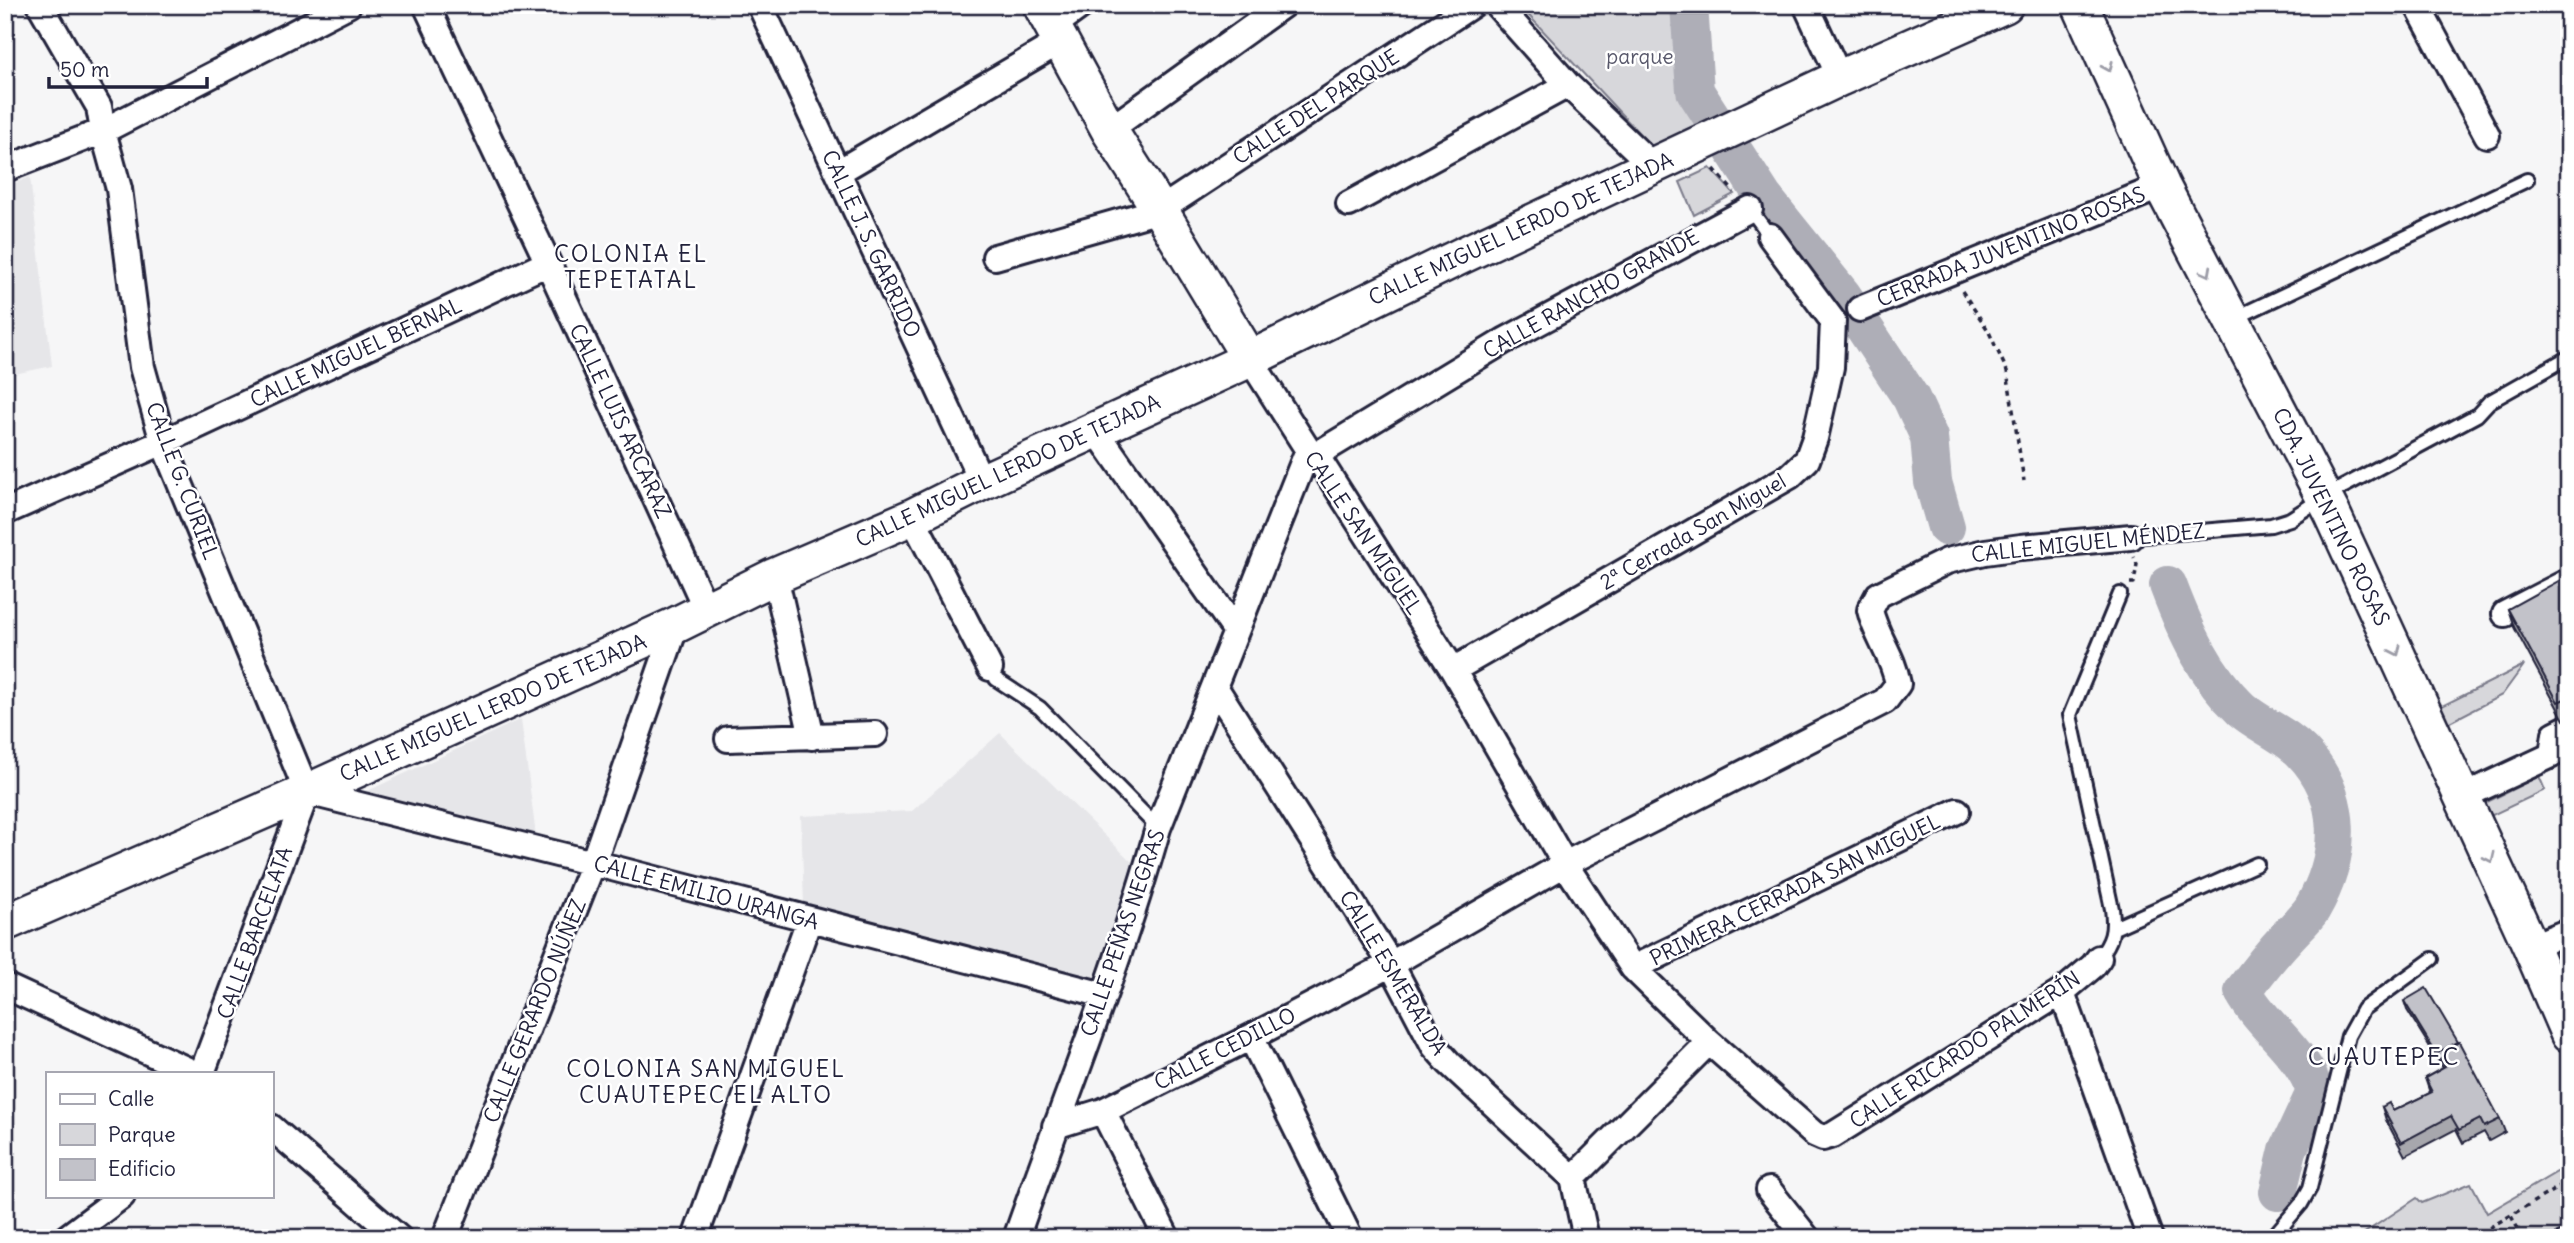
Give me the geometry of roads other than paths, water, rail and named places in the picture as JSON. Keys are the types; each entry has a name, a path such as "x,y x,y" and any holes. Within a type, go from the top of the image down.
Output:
{"street":[{"name":"CALLE G. CURIEL","path":"40,5 99,107 120,189 142,367 163,442 307,792"},
{"path":"5,169 103,131 348,5"},
{"name":"CALLE LUIS ARCARAZ","path":"426,5 548,263 706,609"},
{"name":"CALLE J. S. GARRIDO","path":"760,5 982,482"},
{"path":"838,172 1082,5"},
{"path":"1109,131 1283,5"},
{"name":"CALLE DEL PARQUE","path":"995,257 1160,209 1472,5"},
{"path":"1497,5 1567,85 1662,163"},
{"path":"1806,5 1840,78"},
{"name":"CALLE MIGUEL LERDO DE TEJADA","path":"5,923 307,792 676,625 775,576 912,517 1840,78 2005,5"},
{"name":"CDA. JUVENTINO ROSAS","path":"2080,5 2162,186 2324,497 2569,1035"},
{"path":"2417,5 2487,135"},
{"name":"CALLE SAN MIGUEL","path":"1052,24 1109,131 1160,209 1250,359 1453,670 1566,863 1633,968 1709,1042 1814,1134 1823,1138"},
{"path":"1349,204 1567,85"},
{"name":"CERRADA JUVENTINO ROSAS","path":"1860,309 2162,186"},
{"name":"CALLE RANCHO GRANDE","path":"1312,452 1504,341 1750,209"},
{"name":"2ª Cerrada San Miguel","path":"1453,670 1790,476 1807,460 1815,438 1831,367 1833,321 1770,236"},
{"name":"CALLE MIGUEL BERNAL","path":"5,512 163,442 548,263"},
{"path":"1095,429 1235,630"},
{"name":"CALLE PEÑAS NEGRAS","path":"1016,1238 1104,995 1158,828 1235,630 1312,452"},
{"path":"912,517 993,673"},
{"name":"CALLE MIGUEL MÉNDEZ","path":"1566,863 1885,701 1898,684 1894,663 1873,624 1870,610 1878,595 1947,561 1984,552 2131,537"},
{"path":"775,576 812,737"},
{"path":"2505,614 2569,581"},
{"name":"CALLE GERARDO NÚÑEZ","path":"445,1238 593,863 676,625"},
{"name":"CALLE ESMERALDA","path":"1215,687 1391,964 1434,1046 1573,1178"},
{"path":"2462,797 2552,755 2555,734 2569,727"},
{"path":"728,739 875,734"},
{"name":"CALLE EMILIO URANGA","path":"307,792 1104,995"},
{"name":"CALLE BARCELATA","path":"202,1072 307,792"},
{"name":"PRIMERA CERRADA SAN MIGUEL","path":"1633,968 1957,811"},
{"name":"CALLE CEDILLO","path":"1055,1126 1102,1111 1251,1037 1391,964 1566,863"},
{"path":"695,1238 808,920"},
{"path":"2531,947 2569,931"},
{"name":"CALLE RICARDO PALMERÍN","path":"1823,1138 1833,1135 2062,992 2099,958"},
{"path":"5,986 192,1072"},
{"path":"2062,992 2150,1238"},
{"path":"1251,1037 1350,1238"},
{"path":"1586,1238 1573,1178 1709,1042"},
{"path":"1102,1111 1167,1238"},
{"path":"273,1129 388,1235"},
{"path":"1769,1190 1807,1238"},
{"path":"66,1238 119,1198"}],"lane":[{"path":"2232,319 2527,180"},
{"path":"1750,209 1770,236"},
{"name":"CALLE MIGUEL MÉNDEZ","path":"2131,537 2271,524 2290,519 2324,497 2476,415 2489,402 2569,357"},
{"path":"2120,594 2070,715 2114,929 2257,864"},
{"path":"993,673 1040,708 1158,828"},
{"name":"CALLE RICARDO PALMERÍN","path":"2099,958 2112,942 2114,929"},
{"path":"2273,1237 2310,1188 2348,1036 2363,1009 2432,959"}],"waterway":[{"path":"1689,5 1695,91 1764,198 1843,296 1911,398 1929,437 1933,482 1946,527"},
{"path":"2168,585 2189,635 2217,682 2241,709 2302,752 2316,770 2332,808 2334,849 2322,889 2309,913 2243,991 2261,1017 2302,1064 2315,1092 2288,1150 2278,1192"}],"district":[{"name":"COLONIA EL TEPETATAL","path":"631,267"},
{"name":"CUAUTEPEC","path":"2384,1057"},
{"name":"COLONIA SAN MIGUEL CUAUTEPEC EL ALTO","path":"706,1082"}],"park label":[{"name":"parque","path":"1640,57"}]}
